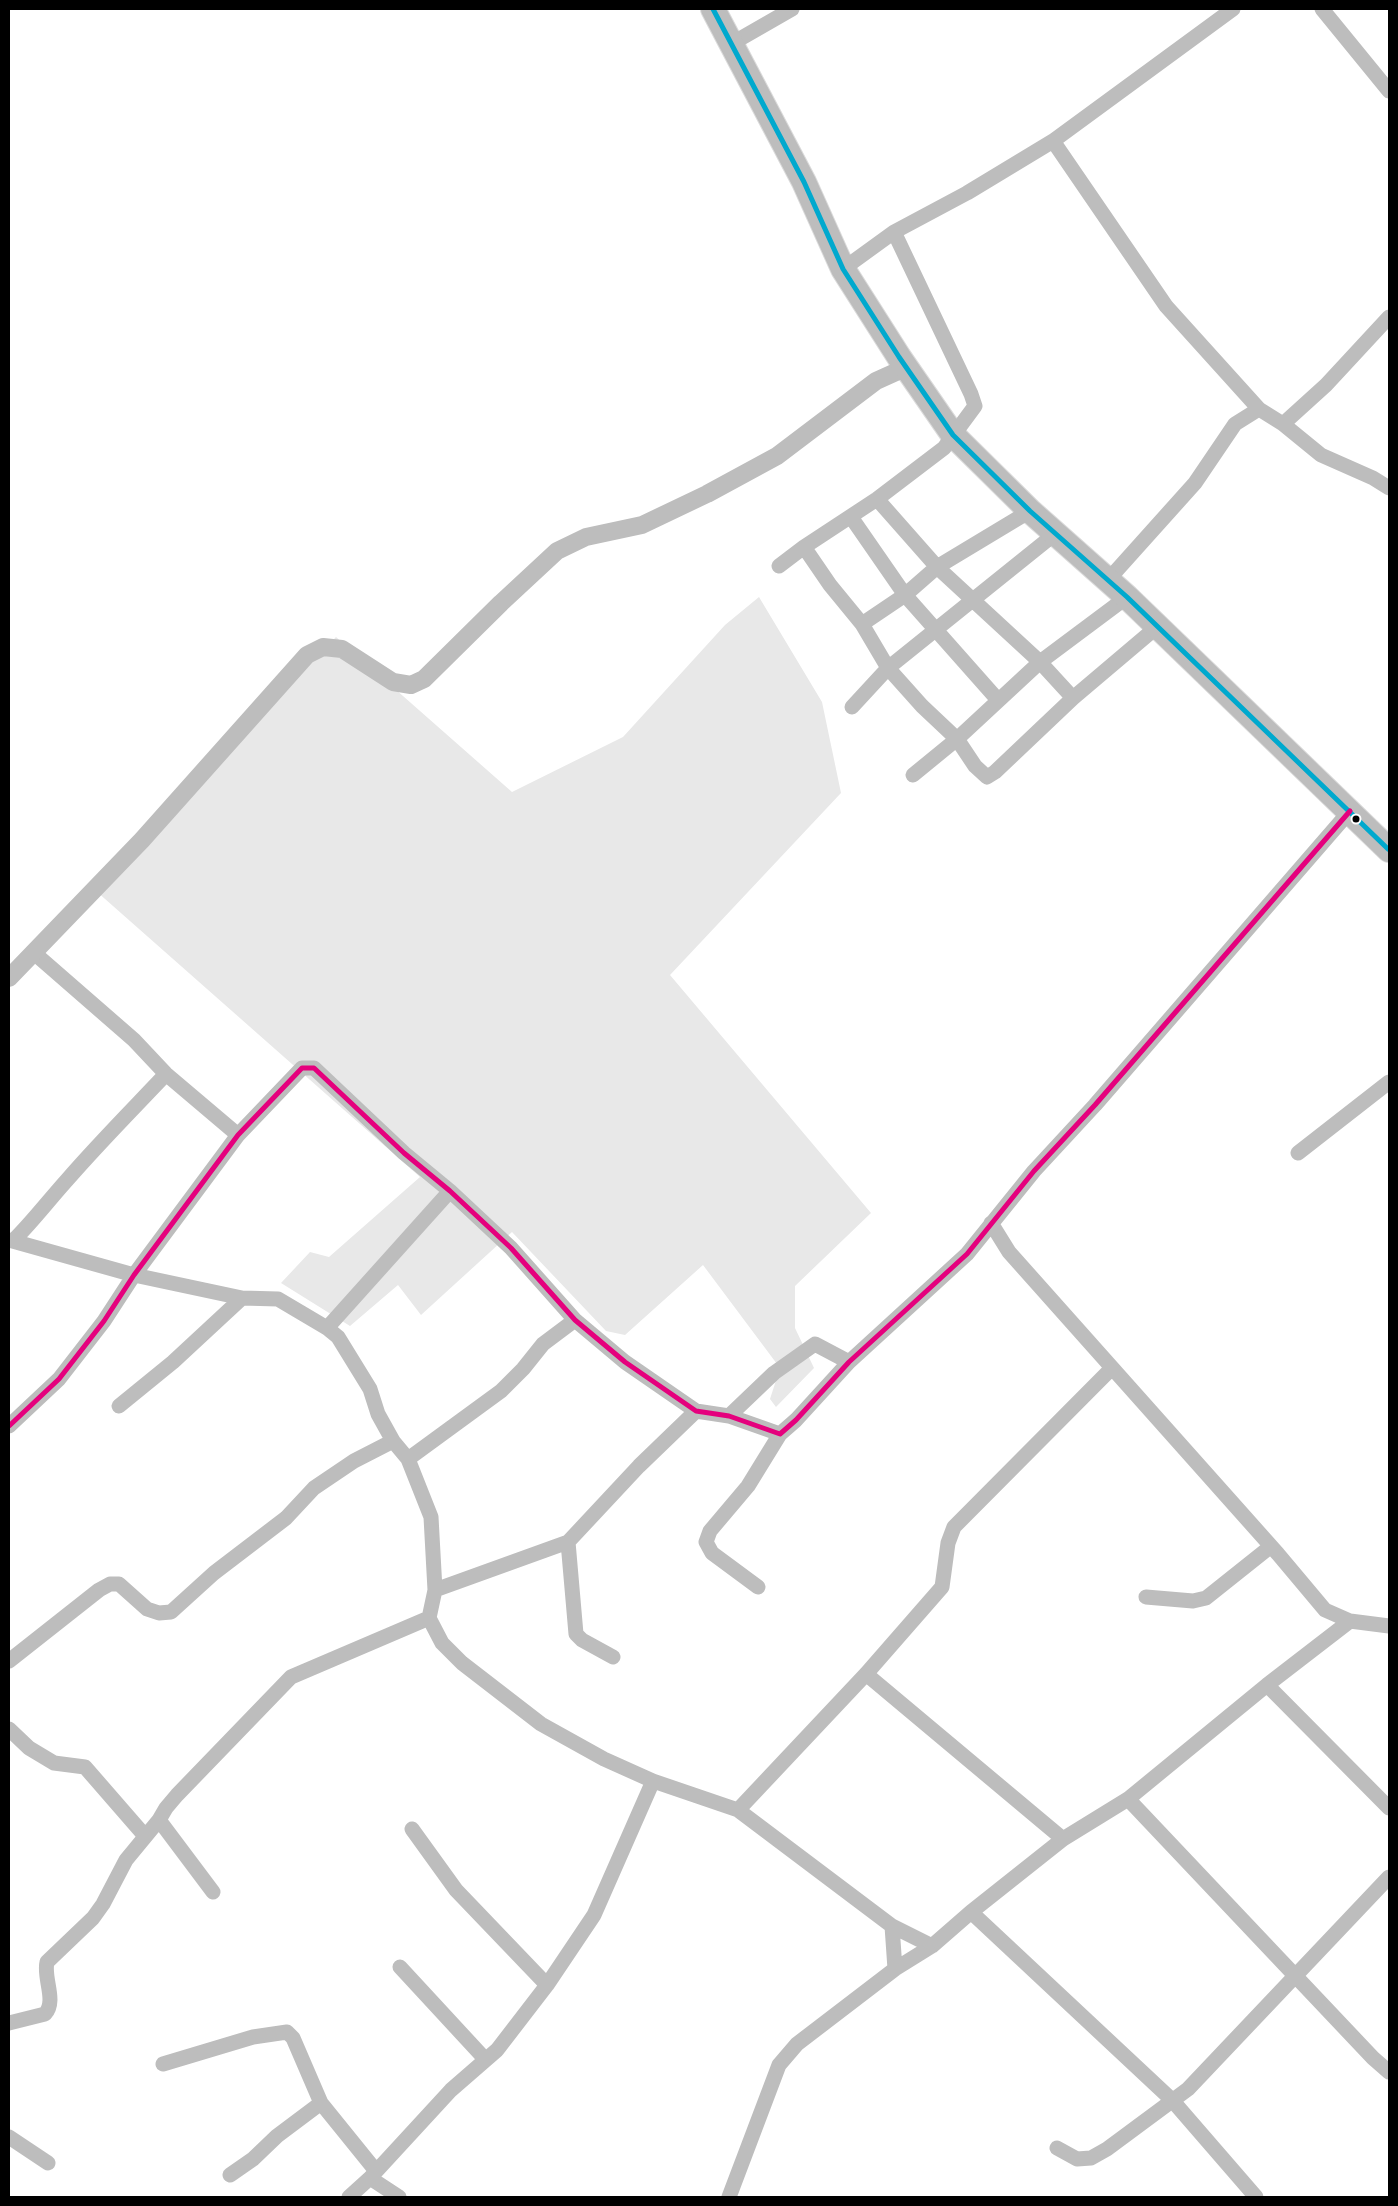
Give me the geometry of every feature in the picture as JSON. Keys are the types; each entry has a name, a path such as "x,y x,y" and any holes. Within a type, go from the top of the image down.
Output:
{"highway":[{"path":"713,9 804,182 843,269 953,434 1030,511 1056,532 1158,626 1389,850"}],"street":[{"path":"731,44 792,9"},
{"path":"843,269 894,232 1054,141 1233,9"},
{"path":"1322,9 1389,91"},
{"path":"1054,141 1166,306 1259,409 1283,424 1321,454 1373,478 1389,488"},
{"path":"779,566 804,547 877,499 944,448 972,410 974,400 894,232"},
{"path":"1283,424 1326,385 1389,317"},
{"path":"9,978 142,840 307,655 323,647 342,649 393,682 411,685 424,679 501,602 557,551 586,536 642,525 707,494 777,456 876,381 907,367"},
{"path":"1108,580 1195,483 1235,424 1259,409"},
{"path":"877,499 937,567 1040,662 1073,698"},
{"path":"862,624 905,595 937,567 1030,511"},
{"path":"851,517 905,595 998,700"},
{"path":"852,706 888,668 1056,532"},
{"path":"804,547 862,624 888,668 922,706 957,740 975,766 987,777 995,772 1073,698 1158,626"},
{"path":"913,775 957,740 1040,662 1127,597"},
{"path":"758,1586 712,1553 706,1542 710,1531 748,1486 780,1434 796,1420 850,1362 967,1254 1034,1171 1096,1105 1350,811"},
{"path":"33,952 134,1040 166,1074 238,1135"},
{"path":"9,1426 59,1378 104,1321 134,1276 238,1135 302,1068 314,1068 404,1153 450,1191 511,1248 575,1320 625,1362 696,1411 730,1416 780,1434"},
{"path":"11,1240 41,1213 66,1181 166,1074"},
{"path":"1298,1153 1389,1082"},
{"path":"327,1328 450,1191"},
{"path":"991,1223 1008,1252 1325,1610 1350,1621 1389,1626"},
{"path":"11,1240 134,1276 242,1298 278,1299 327,1328 338,1337 370,1390 378,1414 393,1440 408,1459 432,1517 435,1590 429,1618 442,1643 462,1663 541,1724 604,1759 653,1781 738,1810 892,1926 932,1946"},
{"path":"118,1406 173,1362 242,1298"},
{"path":"408,1459 501,1392 524,1369 543,1344 575,1320"},
{"path":"730,1416 774,1373 816,1344 850,1362"},
{"path":"738,1810 866,1674 942,1587 948,1543 954,1528 1112,1368"},
{"path":"435,1590 568,1542 639,1466 696,1411"},
{"path":"9,1659 99,1590 110,1584 119,1584 147,1609 159,1613 171,1612 214,1573 286,1518 314,1488 354,1461 393,1440"},
{"path":"568,1542 576,1634 582,1640 613,1657"},
{"path":"1146,1597 1193,1601 1206,1598 1270,1547"},
{"path":"9,2023 45,2014 49,2009 50,2003 45,1968 47,1962 93,1918 103,1904 126,1860 177,1795 291,1677 429,1618"},
{"path":"728,2197 779,2065 797,2044 895,1969 932,1946 971,1912 1063,1840 1128,1799 1267,1685 1350,1621"},
{"path":"866,1674 1063,1840"},
{"path":"1267,1685 1389,1808"},
{"path":"9,1729 29,1748 54,1764 85,1767 145,1836"},
{"path":"350,2197 452,2090 497,2050 547,1986 594,1915 653,1781"},
{"path":"1128,1799 1296,1974 1373,2058 1389,2072"},
{"path":"159,1820 213,1892"},
{"path":"412,1829 456,1890 547,1986"},
{"path":"1057,2148 1077,2159 1091,2158 1107,2149 1172,2100 1202,2075 1389,1877"},
{"path":"971,1912 1172,2100 1256,2197"},
{"path":"892,1926 895,1969"},
{"path":"400,1967 485,2059"},
{"path":"163,2064 253,2037 287,2032 293,2038 321,2103 373,2175 399,2197"},
{"path":"230,2174 253,2159 277,2136 321,2103"},
{"path":"9,2137 48,2163"}],"shaded area":[{"path":"759,597 822,702 841,793 670,975 871,1213 795,1286 795,1328 814,1368 776,1407 770,1399 780,1368 703,1265 625,1335 606,1331 512,1232 421,1315 398,1285 350,1326 281,1283 310,1252 329,1257 420,1177 96,891 336,637 512,792 623,737 725,625"}],"transit line":[{"path":"713,9 804,182 843,269 899,357 953,435 1030,511 1127,597 1388,849"},
{"path":"9,1426 59,1379 104,1321 134,1275 238,1135 302,1068 314,1068 404,1153 450,1191 511,1248 575,1320 625,1362 696,1411 729,1416 780,1434 796,1420 849,1362 967,1254 1034,1171 1095,1105 1350,811"}]}
